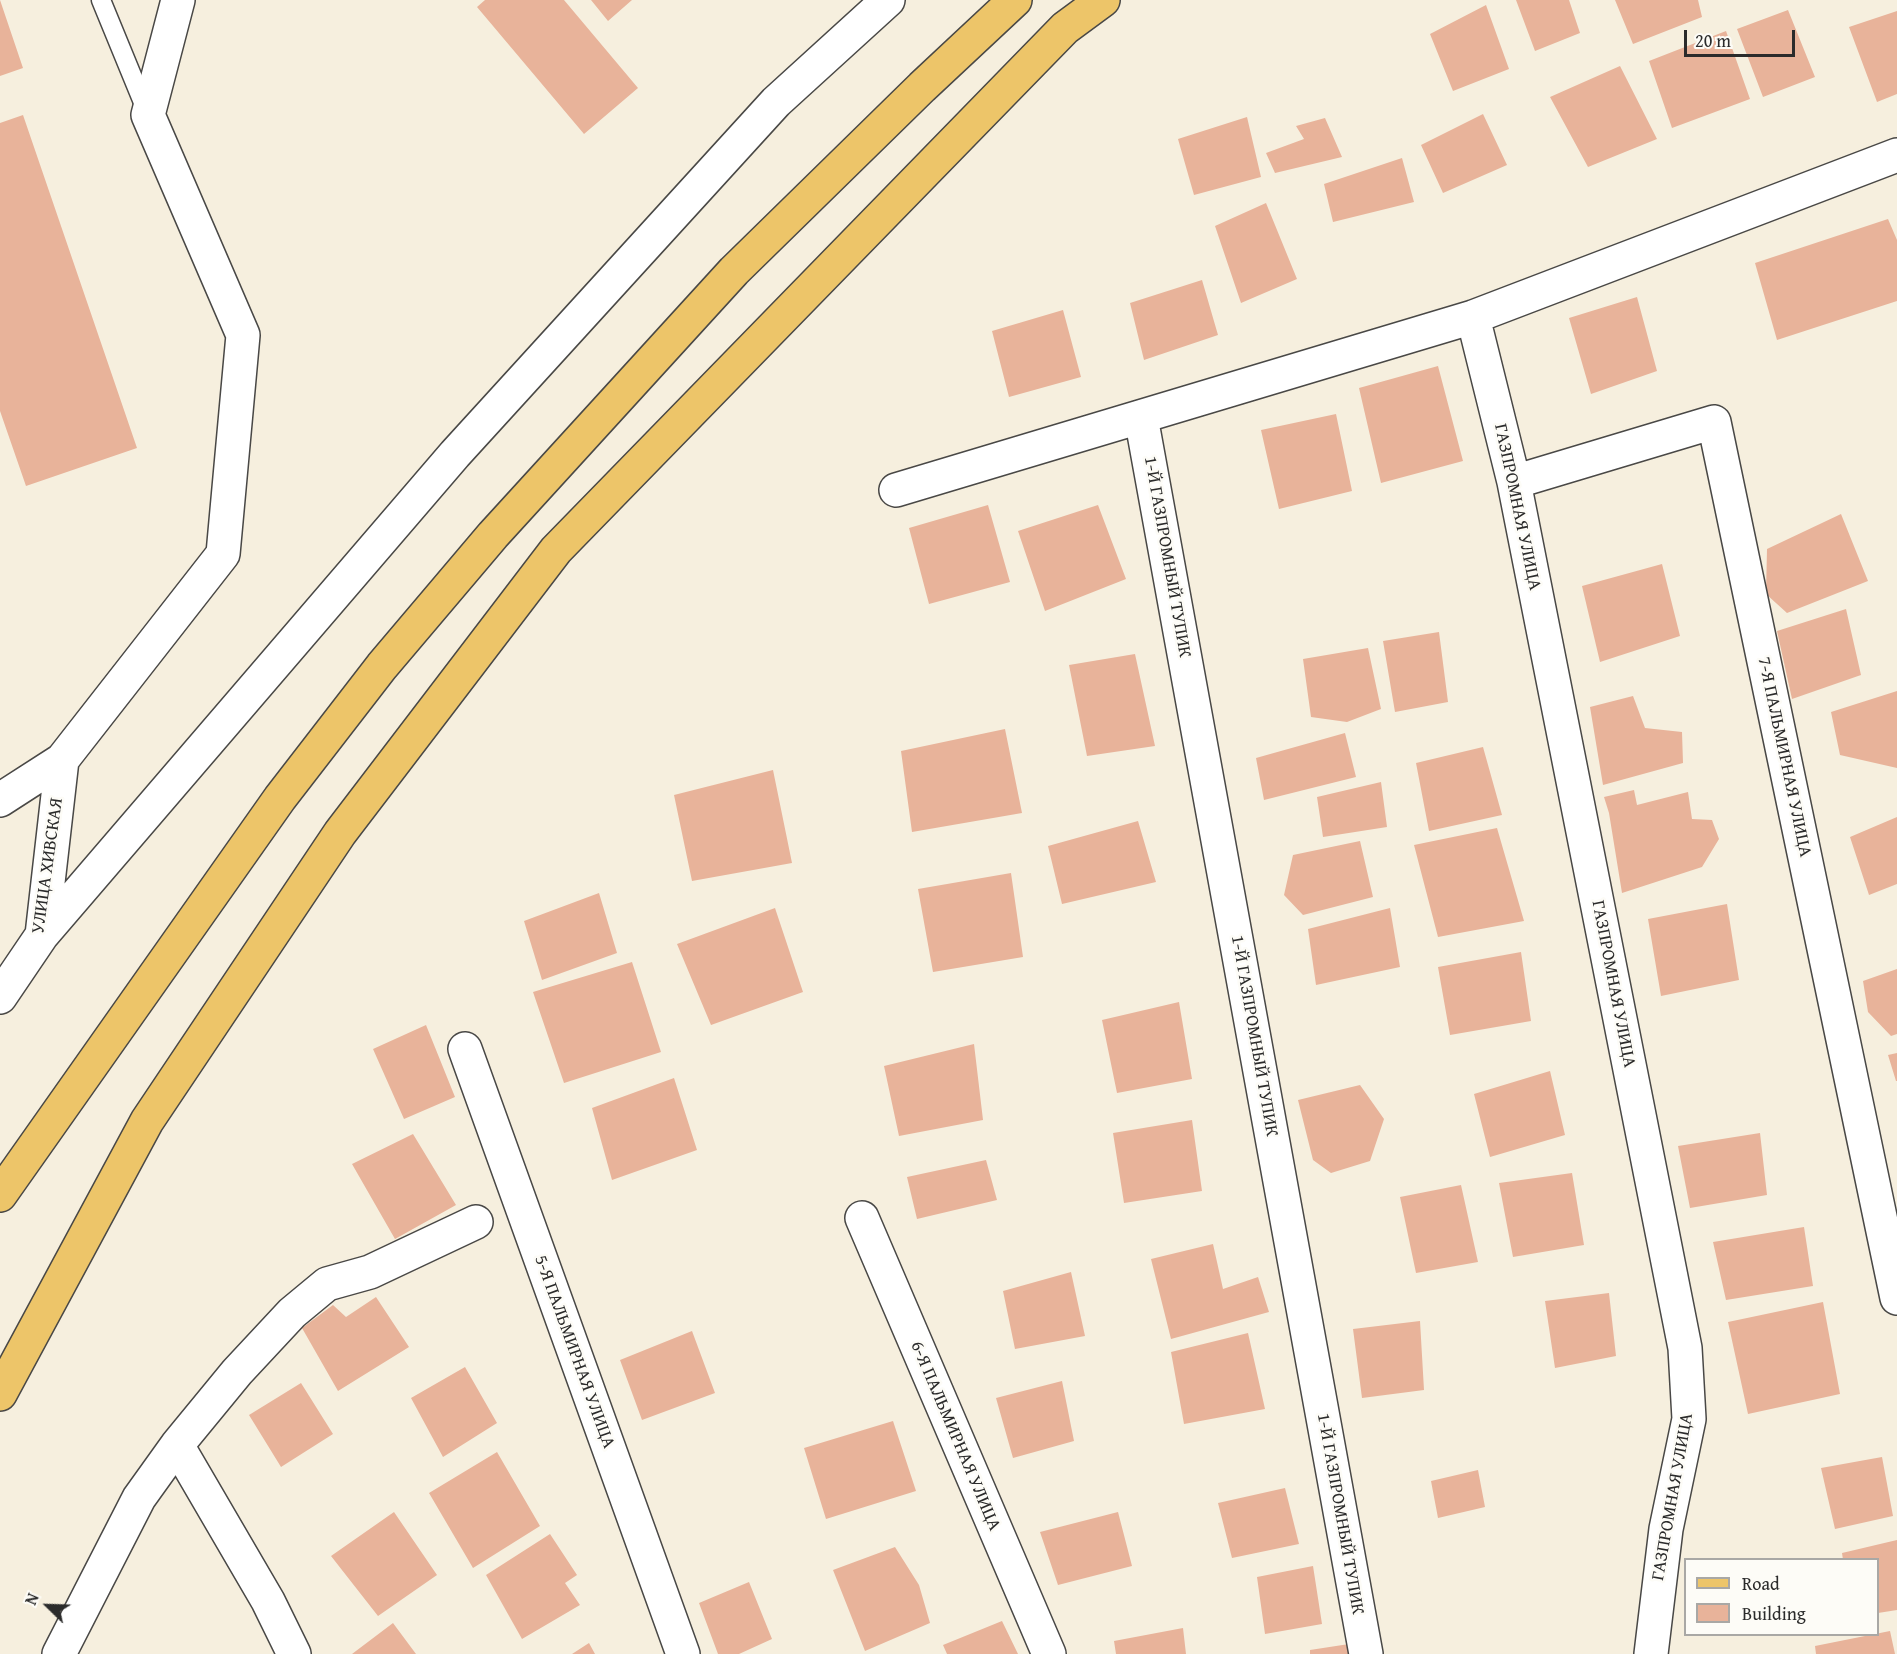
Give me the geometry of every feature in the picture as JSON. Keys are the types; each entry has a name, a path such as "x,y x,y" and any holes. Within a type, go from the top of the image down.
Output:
{"main road":[{"path":"0,1195 280,798 419,622 493,535 734,271 922,87 1015,0"},
{"path":"0,1394 147,1121 340,833 556,550 1065,28 1103,0"}],"street":[{"path":"0,800 62,760 223,554 243,335 148,115 178,0"},
{"path":"42,935 455,454 776,102 888,0"},
{"path":"896,490 1473,317 1897,155"},
{"name":"ГАЗПРОМНАЯ УЛИЦА","path":"1473,317 1514,482 1685,1348 1689,1419 1666,1528 1651,1654"},
{"name":"1-Й ГАЗПРОМНЫЙ ТУПИК","path":"1141,417 1366,1654"},
{"name":"7-Я ПАЛЬМИРНАЯ УЛИЦА","path":"1514,482 1714,422 1897,1298"},
{"name":"УЛИЦА ХИВСКАЯ","path":"0,997 42,935 62,760"},
{"name":"5-Я ПАЛЬМИРНАЯ УЛИЦА","path":"465,1049 683,1654"},
{"name":"6-Я ПАЛЬМИРНАЯ УЛИЦА","path":"862,1218 1049,1654"},
{"path":"59,1654 139,1498 177,1445 237,1372 292,1313 327,1284 370,1272 476,1222"},
{"path":"177,1445 268,1601 294,1654"}],"lane":[{"path":"101,0 148,115"}],"building":[{"path":"0,0 23,68 0,76"},
{"path":"485,0 564,0 638,88 584,134 477,7"},
{"path":"591,0 632,0 608,21"},
{"path":"1516,0 1569,0 1580,33 1535,51"},
{"path":"1615,0 1698,0 1702,17 1633,44"},
{"path":"1486,5 1509,69 1453,91 1430,34"},
{"path":"1788,10 1815,77 1763,97 1737,29"},
{"path":"1897,11 1897,94 1877,102 1849,27"},
{"path":"1726,31 1750,99 1672,128 1649,61"},
{"path":"1620,66 1657,139 1588,167 1550,97"},
{"path":"1483,114 1507,165 1443,193 1421,145"},
{"path":"23,115 137,448 26,486 0,411 0,123"},
{"path":"1247,117 1261,177 1194,195 1178,139"},
{"path":"1325,118 1342,157 1275,173 1266,153 1304,139 1296,126"},
{"path":"1402,158 1414,202 1333,222 1324,184"},
{"path":"1266,203 1297,279 1241,303 1215,226"},
{"path":"1888,219 1897,240 1897,301 1777,340 1755,263"},
{"path":"1202,280 1218,335 1144,360 1130,303"},
{"path":"1637,297 1657,371 1591,394 1569,318"},
{"path":"1063,310 1081,377 1009,397 992,331"},
{"path":"1438,366 1463,461 1381,483 1359,388"},
{"path":"1336,414 1352,491 1279,509 1261,430"},
{"path":"988,505 1010,582 929,604 909,528"},
{"path":"1098,505 1126,579 1045,611 1018,531"},
{"path":"1841,514 1868,581 1787,613 1766,594 1767,549"},
{"path":"1662,564 1680,636 1600,662 1582,586"},
{"path":"1846,609 1861,675 1792,699 1777,631"},
{"path":"1439,632 1448,702 1395,712 1383,641"},
{"path":"1368,648 1381,709 1347,722 1311,717 1303,659"},
{"path":"1135,654 1155,746 1087,756 1069,665"},
{"path":"1897,691 1897,768 1840,755 1831,712"},
{"path":"1633,696 1645,728 1682,732 1683,763 1603,785 1590,707"},
{"path":"1005,729 1022,813 912,832 901,751"},
{"path":"1345,733 1356,777 1264,800 1256,758"},
{"path":"1483,747 1502,815 1429,831 1416,763"},
{"path":"773,770 792,863 692,881 674,795"},
{"path":"1381,782 1387,827 1323,837 1317,797"},
{"path":"1634,790 1637,805 1688,792 1692,819 1712,820 1719,839 1702,867 1622,893 1609,813 1604,797"},
{"path":"1897,817 1897,884 1869,895 1850,837"},
{"path":"1138,821 1156,882 1062,904 1048,846"},
{"path":"1497,828 1524,921 1438,937 1414,845"},
{"path":"1360,841 1373,897 1303,915 1284,895 1293,855"},
{"path":"1011,873 1023,957 933,972 918,889"},
{"path":"599,893 617,953 542,980 524,921"},
{"path":"1727,904 1739,980 1661,996 1648,919"},
{"path":"775,908 803,992 711,1025 677,944"},
{"path":"1390,908 1400,967 1316,985 1308,929"},
{"path":"1521,952 1531,1021 1450,1035 1438,967"},
{"path":"632,962 661,1052 564,1083 533,992"},
{"path":"1897,969 1897,1034 1891,1036 1868,1012 1863,981"},
{"path":"1179,1002 1192,1079 1117,1093 1102,1020"},
{"path":"426,1025 455,1097 404,1119 373,1049"},
{"path":"974,1044 983,1120 899,1136 884,1066"},
{"path":"1897,1053 1897,1081 1896,1081 1888,1055"},
{"path":"1550,1071 1565,1135 1490,1157 1474,1094"},
{"path":"674,1078 697,1150 612,1180 592,1108"},
{"path":"1360,1085 1384,1119 1370,1161 1331,1173 1313,1160 1298,1100"},
{"path":"1192,1120 1202,1191 1124,1203 1113,1133"},
{"path":"1760,1133 1767,1195 1690,1208 1678,1146"},
{"path":"413,1134 456,1205 395,1239 352,1164"},
{"path":"986,1160 997,1200 917,1219 907,1177"},
{"path":"1572,1173 1584,1245 1513,1257 1499,1183"},
{"path":"1461,1185 1478,1262 1416,1273 1400,1197"},
{"path":"1804,1227 1813,1286 1726,1300 1713,1242"},
{"path":"1213,1244 1223,1289 1258,1277 1269,1312 1171,1339 1151,1259"},
{"path":"1071,1272 1085,1336 1015,1349 1003,1291"},
{"path":"1609,1293 1616,1356 1555,1368 1545,1301"},
{"path":"376,1297 409,1347 338,1391 302,1328 333,1305 346,1317"},
{"path":"1823,1302 1840,1394 1748,1414 1728,1322"},
{"path":"1420,1321 1424,1390 1362,1398 1353,1329"},
{"path":"692,1331 715,1393 642,1420 620,1360"},
{"path":"1248,1333 1265,1409 1184,1424 1171,1352"},
{"path":"465,1367 497,1423 443,1457 411,1398"},
{"path":"1062,1381 1074,1441 1013,1458 996,1398"},
{"path":"301,1383 333,1434 281,1467 249,1415"},
{"path":"893,1421 916,1491 826,1519 804,1448"},
{"path":"497,1452 540,1526 473,1568 429,1493"},
{"path":"1882,1457 1893,1516 1835,1529 1821,1468"},
{"path":"1478,1470 1485,1507 1438,1518 1431,1481"},
{"path":"1285,1488 1299,1544 1232,1558 1218,1503"},
{"path":"394,1512 437,1575 378,1616 331,1556"},
{"path":"1118,1512 1132,1566 1058,1585 1040,1532"},
{"path":"550,1534 577,1575 565,1583 580,1605 522,1639 486,1575"},
{"path":"1897,1540 1897,1610 1879,1613 1879,1558 1843,1558 1842,1553"},
{"path":"895,1547 919,1585 930,1623 865,1651 833,1570"},
{"path":"1313,1566 1322,1624 1265,1634 1257,1577"},
{"path":"749,1582 772,1639 739,1654 718,1654 699,1603"},
{"path":"1002,1621 1018,1654 947,1654 943,1645"},
{"path":"393,1623 416,1654 352,1654"},
{"path":"1183,1628 1186,1654 1116,1654 1114,1641"},
{"path":"1890,1631 1895,1654 1816,1654 1815,1646 1865,1636 1879,1636 1879,1633"},
{"path":"589,1643 595,1654 572,1654"},
{"path":"1349,1644 1350,1654 1310,1654 1310,1650"}]}
